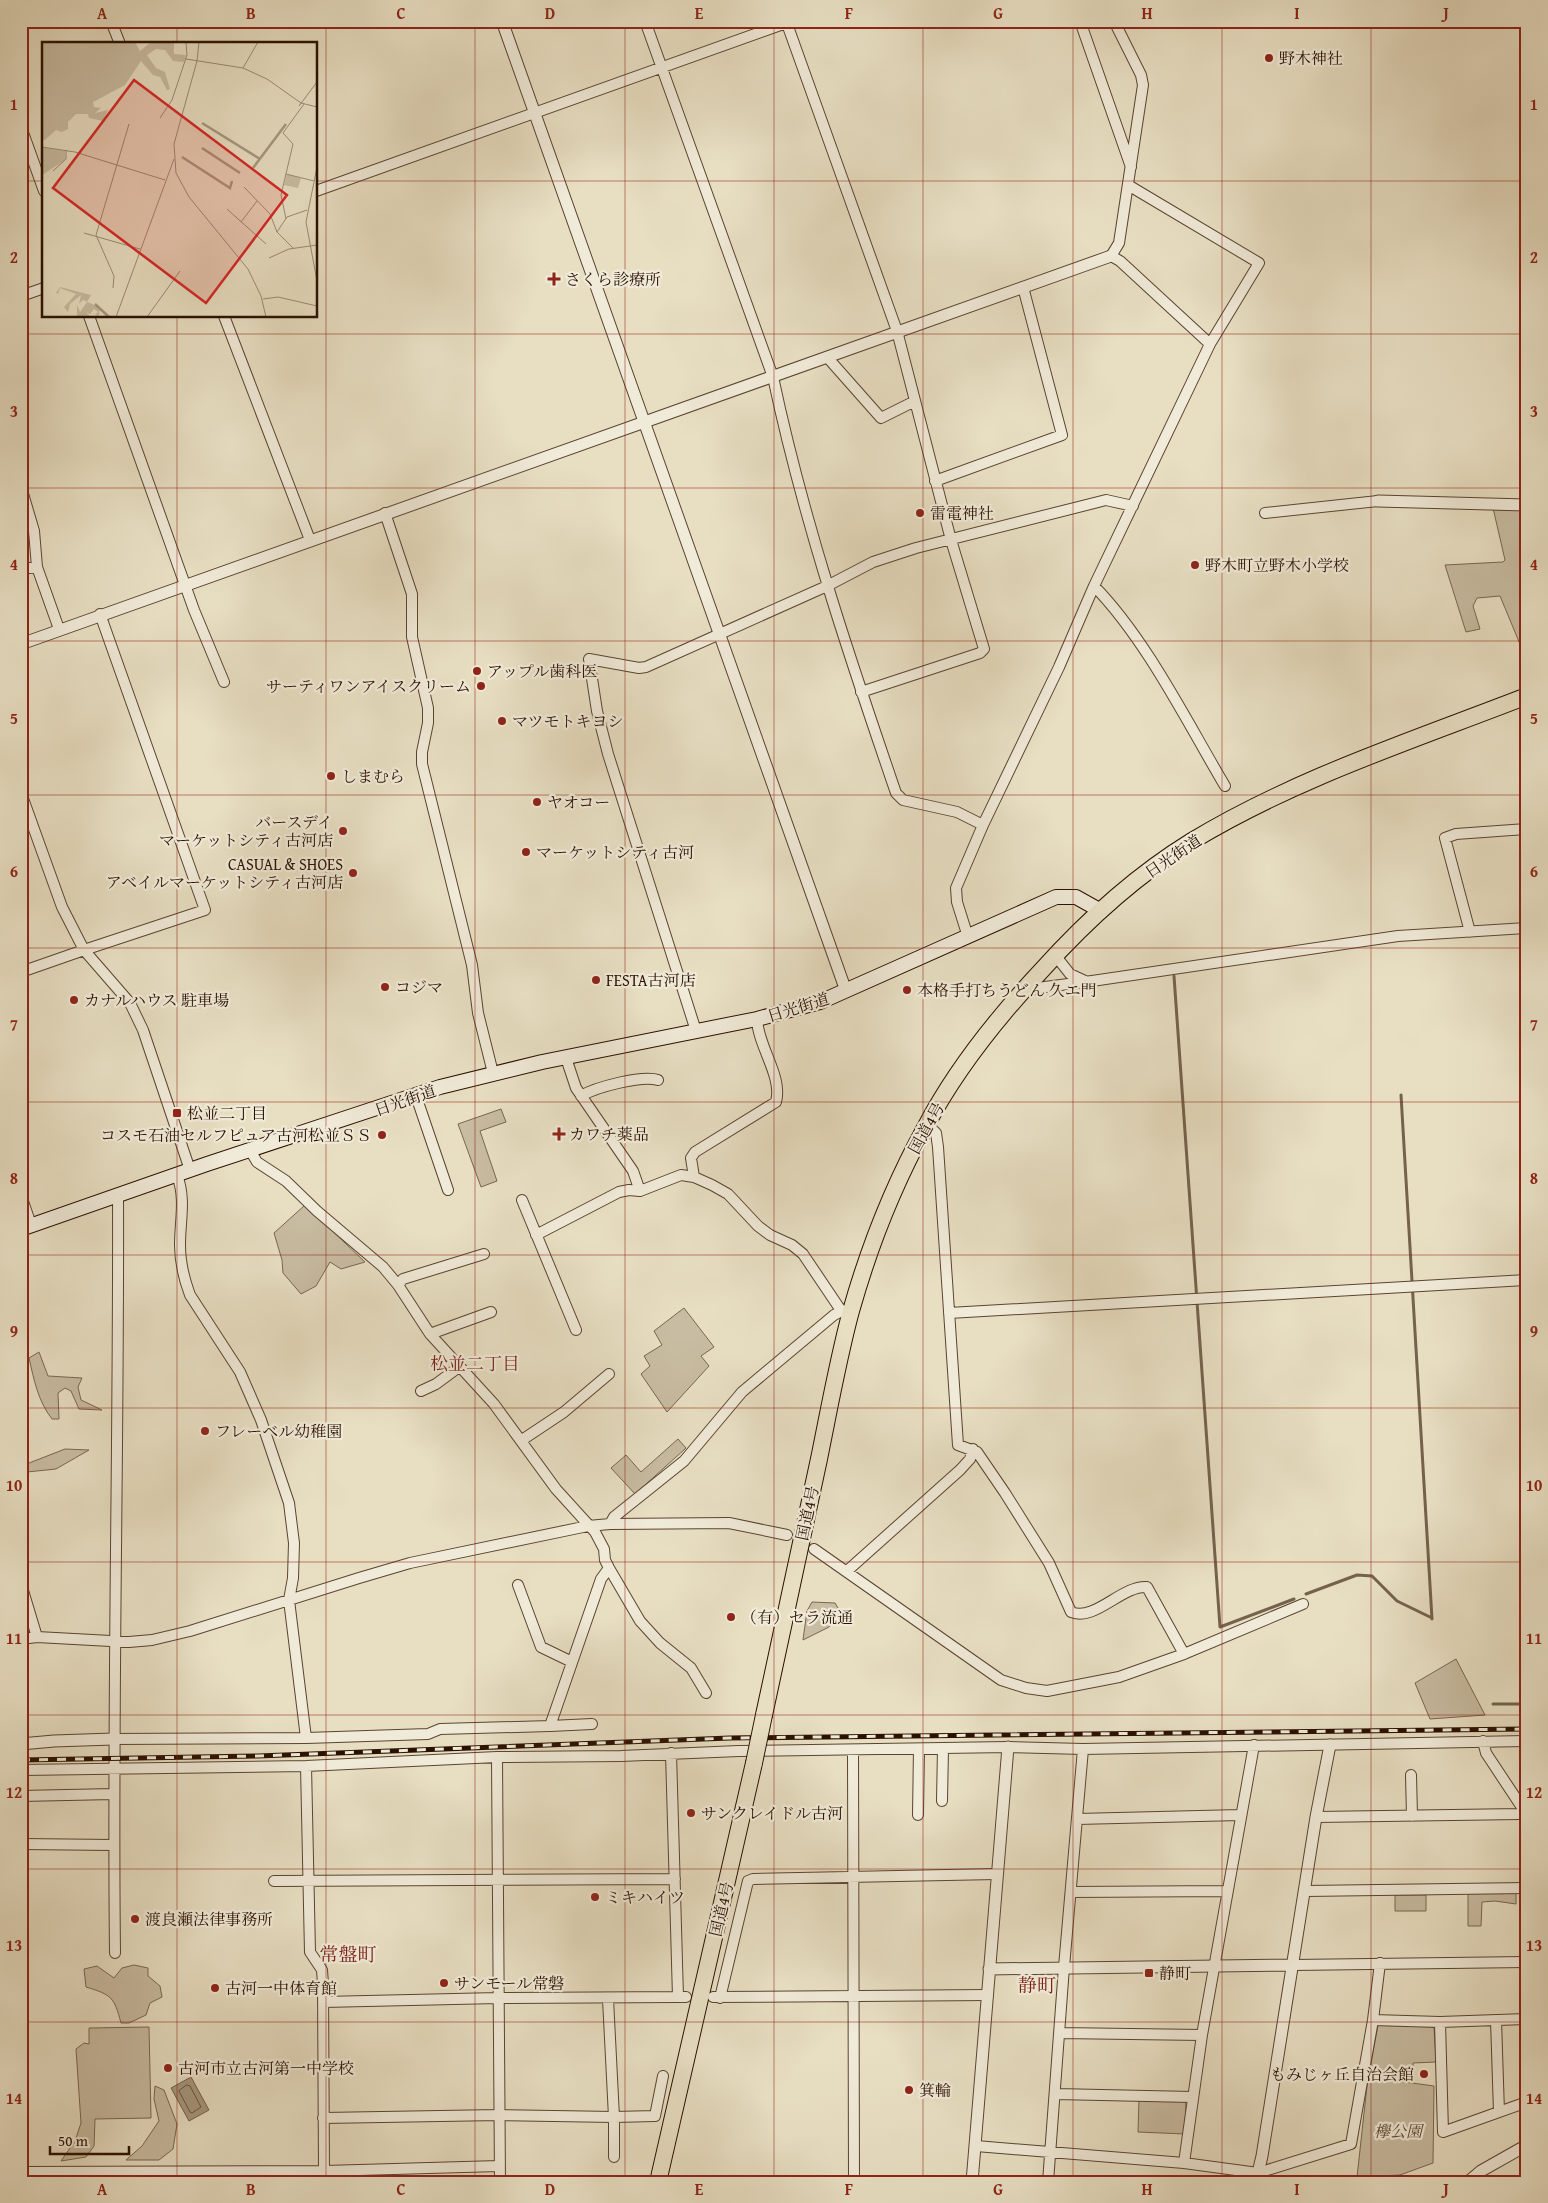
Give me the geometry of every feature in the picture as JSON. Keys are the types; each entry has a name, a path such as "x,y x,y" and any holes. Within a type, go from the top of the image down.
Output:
{"highway":[{"name":"日光街道","path":"1100,911 1175,852 1244,812 1314,779 1527,696"},
{"name":"国道4号","path":"658,2182 754,1762 846,1313 877,1232 908,1160 927,1124 958,1074 988,1032 1020,993 1100,911"}],"main road":[{"name":"日光街道","path":"26,1227 250,1150 493,1073 757,1019 806,1006 846,991 1056,897 1076,897 1100,911"}],"street":[{"path":"111,21 119,42"},
{"path":"502,21 846,991"},
{"path":"645,21 773,377 783,426 827,586 896,793 903,800 957,812 983,825"},
{"path":"1080,21 1131,168"},
{"path":"21,644 100,614 1111,256 1119,243 1143,85 1141,75 1114,21"},
{"path":"318,190 786,22 897,331 951,540 984,649 980,653 861,692"},
{"path":"21,127 42,185"},
{"path":"968,937 957,902 956,888 983,825 1059,667 1094,586 1210,344 1259,263 1128,185"},
{"path":"1111,256 1120,261 1210,344"},
{"path":"935,481 1062,435 1023,287"},
{"path":"21,296 42,289"},
{"path":"90,318 208,648 224,682"},
{"path":"225,318 310,540"},
{"path":"827,357 881,418 915,401"},
{"path":"21,487 34,531 37,567 59,629"},
{"path":"696,1031 608,754 597,711 590,659 639,668 646,667 719,636 827,586 873,562 916,548 1106,500 1133,506"},
{"path":"1265,513 1378,501 1527,504"},
{"path":"385,513 412,594 412,637 428,708 422,764 472,965 478,1013 493,1073"},
{"path":"21,569 37,567"},
{"path":"1094,586 1106,598 1148,655 1225,786"},
{"path":"21,972 205,910 100,614"},
{"path":"21,793 62,907 84,950 130,1003 149,1048 184,1172 180,1244 185,1282 190,1295 240,1372 261,1420 289,1503 294,1543 293,1578 289,1600 306,1738"},
{"path":"1470,932 1445,838 1456,834 1527,829"},
{"path":"1020,993 1037,988 1398,936 1527,928"},
{"path":"1055,955 1070,974 1086,981"},
{"path":"694,1177 691,1158 695,1152 776,1102 778,1086 757,1033 757,1019"},
{"path":"566,1058 576,1088 632,1171 640,1191"},
{"path":"581,1096 594,1090 646,1078 658,1080"},
{"path":"416,1096 448,1190"},
{"path":"927,1124 936,1133 938,1147 958,1445 977,1452 1035,1538 1049,1563 1068,1608 1072,1612 1077,1614 1086,1613 1129,1591 1147,1587 1181,1645 1184,1654"},
{"path":"250,1150 257,1162 286,1181 317,1211 383,1268 398,1285 430,1334 494,1404 556,1489 594,1532 604,1549 605,1560 609,1568 640,1621 660,1642 691,1668 706,1693"},
{"path":"536,1235 619,1192 629,1190 640,1191 681,1175 694,1177 728,1194 758,1226 770,1235 792,1245 803,1254 846,1313 834,1315 742,1392 684,1460 614,1517 610,1524"},
{"path":"115,1953 113,1739 119,1319 118,1195"},
{"path":"21,1197 26,1227"},
{"path":"522,1200 576,1330"},
{"path":"398,1285 403,1279 484,1254"},
{"path":"949,1313 1527,1280"},
{"path":"430,1334 491,1312"},
{"path":"422,1391 436,1384 459,1367"},
{"path":"522,1440 564,1412 609,1374"},
{"path":"847,1571 960,1470 970,1459 973,1450"},
{"path":"21,1639 36,1637 129,1642 152,1640 190,1631 410,1564 588,1526 610,1524 729,1523 787,1535"},
{"path":"814,1549 1001,1680 1026,1688 1047,1691 1119,1677 1184,1654 1303,1604"},
{"path":"550,1726 601,1579 609,1568"},
{"path":"21,1584 36,1637"},
{"path":"518,1585 541,1647 572,1662"},
{"path":"21,1744 113,1739 306,1738 428,1734 440,1728 592,1724"},
{"path":"1316,1817 1526,1813 1486,1754 1483,1741"},
{"path":"21,1770 306,1766 497,1757 919,1748 1008,1747 1083,1749 1527,1741"},
{"path":"1184,2163 1192,2098 1226,1891 1254,1745"},
{"path":"1255,2177 1294,1965 1316,1817 1330,1745"},
{"path":"972,2182 1008,1747"},
{"path":"918,1815 919,1748"},
{"path":"942,1801 943,1748"},
{"path":"1048,2182 1083,1749"},
{"path":"853,1750 854,2182"},
{"path":"323,2002 498,1998 608,1999 682,1997 675,1879 672,1753"},
{"path":"497,1757 500,2182"},
{"path":"306,1766 310,1952 322,1970 324,2171"},
{"path":"1411,1774 1412,1816"},
{"path":"21,1796 113,1794"},
{"path":"1077,1819 1240,1815"},
{"path":"21,1844 113,1845"},
{"path":"988,1995 716,1998 748,1881 753,1879 996,1874"},
{"path":"274,1881 675,1879"},
{"path":"1305,1891 1527,1888"},
{"path":"1071,1892 1226,1891"},
{"path":"989,1969 1527,1962"},
{"path":"976,2146 1184,2163 1255,2177 1351,2144 1373,2020 1380,1963"},
{"path":"608,1999 614,2117 614,2157"},
{"path":"1373,2020 1440,2022 1527,2019"},
{"path":"1496,2020 1499,2112"},
{"path":"1440,2022 1443,2132 1527,2102"},
{"path":"1060,2033 1202,2035"},
{"path":"324,2118 499,2114 614,2117 655,2116 663,2076"},
{"path":"1056,2094 1192,2098"},
{"path":"1468,2182 1482,2171 1527,2145"},
{"path":"21,2172 77,2177 499,2166"}],"green space":[{"path":"1493,508 1527,509 1527,661 1500,596 1477,598 1473,606 1480,629 1466,632 1445,565 1503,562 1505,560"},
{"path":"501,1109 506,1122 480,1131 497,1181 481,1187 458,1124"},
{"path":"305,1205 365,1262 341,1269 330,1262 316,1286 301,1294 283,1273 282,1260 274,1233"},
{"path":"684,1308 714,1347 701,1356 709,1366 667,1412 641,1374 650,1366 644,1356 662,1345 654,1331"},
{"path":"39,1352 48,1376 82,1378 78,1387 81,1400 102,1410 79,1409 71,1391 65,1388 58,1393 59,1419 52,1419 40,1398 29,1358"},
{"path":"678,1439 686,1448 635,1494 611,1468 626,1455 641,1472"},
{"path":"65,1449 89,1450 56,1469 27,1472 24,1465"},
{"path":"812,1602 835,1603 840,1611 829,1627 803,1640 807,1611"},
{"path":"1456,1659 1485,1715 1430,1719 1415,1683"},
{"path":"1468,1892 1516,1893 1516,1904 1495,1901 1482,1902 1481,1926 1468,1926"},
{"path":"1395,1895 1426,1895 1426,1911 1395,1911"},
{"path":"134,1965 148,1968 148,1976 160,1986 162,1997 150,2003 146,2015 129,2023 121,2023 111,1998 86,1987 84,1969 97,1966 114,1978 122,1968"},
{"path":"1378,2025 1434,2027 1436,2062 1413,2063 1413,2081 1369,2074"},
{"path":"149,2027 151,2118 95,2119 94,2146 86,2157 61,2161 75,2141 81,2123 76,2049 84,2043 89,2044 89,2028"},
{"name":"欅公園","path":"1368,2077 1434,2086 1433,2163 1400,2175 1357,2177"},
{"path":"155,2086 164,2090 177,2124 173,2149 159,2160 126,2160 142,2146 159,2121 154,2099"},
{"path":"1139,2098 1186,2100 1185,2134 1138,2132"}],"water":[{"path":"191,2077 209,2110 189,2121 171,2088"}],"waterway":[{"path":"1174,976 1220,1627 1294,1599"},
{"path":"1401,1095 1432,1619"},
{"path":"1306,1594 1357,1575 1372,1576 1397,1601 1432,1618"},
{"path":"1493,1704 1527,1704"}],"railway":[{"path":"21,1760 258,1756 730,1738 1527,1729"}],"place":[{"name":"野木神社","path":"1269,58"},
{"name":"さくら診療所","path":"554,279"},
{"name":"雷電神社","path":"920,513"},
{"name":"野木町立野木小学校","path":"1195,565"},
{"name":"アップル歯科医","path":"477,671"},
{"name":"サーティワンアイスクリーム","path":"481,686"},
{"name":"マツモトキヨシ","path":"502,721"},
{"name":"しまむら","path":"331,776"},
{"name":"ヤオコー","path":"537,802"},
{"name":"バースデイ マーケットシティ古河店","path":"343,831"},
{"name":"マーケットシティ古河","path":"526,852"},
{"name":"CASUAL & SHOES アベイルマーケットシティ古河店","path":"353,873"},
{"name":"FESTA古河店","path":"596,980"},
{"name":"コジマ","path":"385,987"},
{"name":"本格手打ちうどん 久エ門","path":"907,990"},
{"name":"カナルハウス 駐車場","path":"74,1000"},
{"name":"松並二丁目","path":"177,1113"},
{"name":"カワチ薬品","path":"559,1134"},
{"name":"コスモ石油セルフピュア古河松並ＳＳ","path":"382,1135"},
{"name":"フレーベル幼稚園","path":"205,1431"},
{"name":"（有）セラ流通","path":"731,1617"},
{"name":"サンクレイドル古河","path":"691,1813"},
{"name":"ミキハイツ","path":"595,1897"},
{"name":"渡良瀬法律事務所","path":"135,1919"},
{"name":"静町","path":"1149,1973"},
{"name":"サンモール常磐","path":"444,1983"},
{"name":"古河一中体育館","path":"215,1988"},
{"name":"古河市立古河第一中学校","path":"168,2068"},
{"name":"もみじヶ丘自治会館","path":"1424,2074"},
{"name":"箕輪","path":"909,2090"}],"district":[{"name":"松並二丁目","path":"475,1364"},
{"name":"常盤町","path":"348,1954"},
{"name":"静町","path":"1037,1985"}]}
